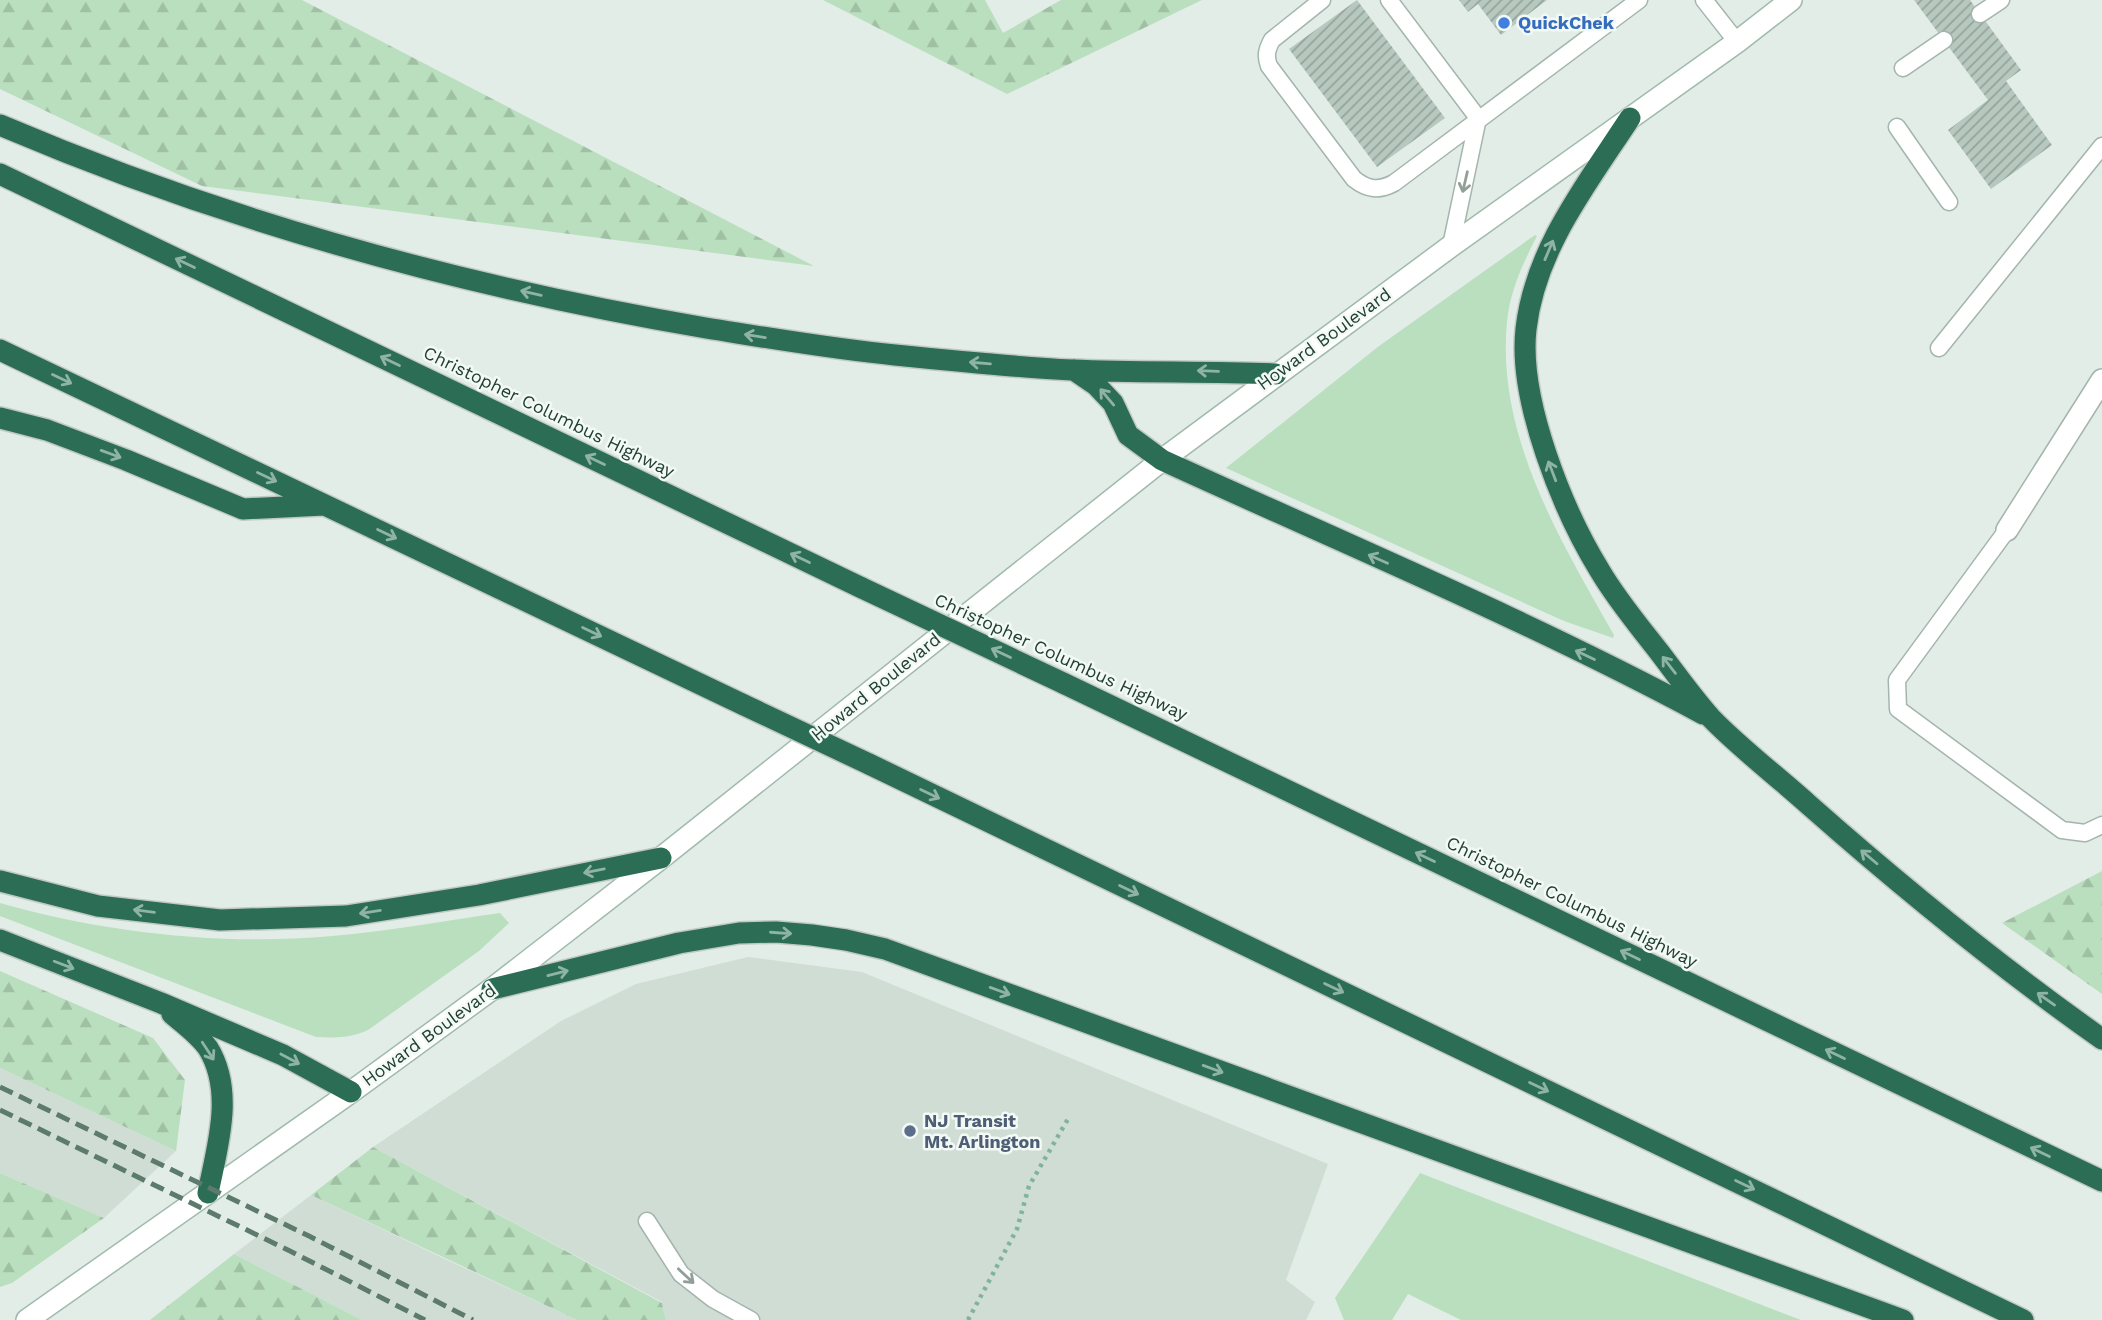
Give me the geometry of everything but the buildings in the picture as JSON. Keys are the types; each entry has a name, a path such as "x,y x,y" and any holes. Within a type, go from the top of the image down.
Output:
{"highway":[{"path":"1630,118 1569,211 1551,244 1535,285 1525,332 1525,354 1539,434 1560,492 1599,570 1712,718 1867,855 2028,986 2102,1039"},
{"path":"0,125 67,153 172,191 323,240 463,278 620,313 892,355 1072,370 1276,374"},
{"name":"Christopher Columbus Highway","path":"0,174 2102,1181"},
{"path":"0,350 869,764 2023,1320"},
{"path":"1072,370 1096,385 1113,403 1128,435 1162,460 1491,610 1712,718"},
{"path":"0,418 47,430 243,509 325,505"},
{"path":"0,881 98,906 220,920 334,917 479,895 661,858"},
{"path":"492,989 708,936 776,932 885,949 1903,1320"},
{"path":"0,940 161,1003 283,1055 351,1092"},
{"path":"161,1003 206,1046 217,1066 223,1107 208,1193"}],"main road":[{"name":"Howard Boulevard","path":"27,1320 351,1092 492,989 1162,460 1451,246 1737,42 1791,0"},
{"path":"2007,530 2102,380"}],"lane":[{"path":"1322,0 1272,40 1266,58 1354,179 1362,185 1379,189 1394,183 1639,0"},
{"path":"1389,0 1478,118 1451,246"},
{"path":"1704,0 1737,42"},
{"path":"1980,14 2001,0"},
{"path":"1903,68 1944,40"},
{"path":"1897,127 1949,202"},
{"path":"1939,348 2102,146"},
{"path":"2007,530 1897,680 1898,709 2062,830 2085,833 2102,825"},
{"path":"647,1221 681,1274 713,1299 751,1320"}],"path":[{"path":"968,1320 1017,1230 1029,1186 1068,1119"}],"shaded area":[{"name":"NJ Transit Mt. Arlington","path":"748,957 862,972 1328,1164 1286,1280 1315,1302 1306,1320 666,1320 662,1302 373,1147 561,1021 636,984"},
{"path":"0,1068 176,1151 104,1218 0,1173"},
{"path":"311,1195 577,1320 362,1320 234,1254"}],"green space":[{"path":"0,0 302,0 814,266 202,186 0,89"},
{"path":"823,0 985,0 1003,33 1061,0 1202,0 1007,94"},
{"path":"1537,236 1511,299 1507,322 1506,364 1511,405 1536,485 1573,562 1614,635 1613,638 1564,621 1226,468 1379,346"},
{"path":"2102,871 2102,994 2002,923"},
{"path":"0,903 81,922 207,938 290,939 332,936 500,913 509,923 479,951 368,1030 349,1036 316,1037 0,916"},
{"path":"0,971 153,1038 185,1080 176,1151 0,1068"},
{"path":"373,1147 662,1303 666,1320 577,1320 311,1195"},
{"path":"0,1173 104,1218 12,1283 0,1287"},
{"path":"1420,1173 1801,1320 1461,1320 1408,1294 1392,1320 1344,1320 1335,1298"},
{"path":"234,1254 362,1320 150,1320"}],"railway":[{"path":"0,1087 309,1236 473,1320"},
{"path":"0,1110 425,1320"}],"place":[{"name":"QuickChek","path":"1504,23"},
{"name":"NJ Transit Mt. Arlington","path":"910,1131"}]}
